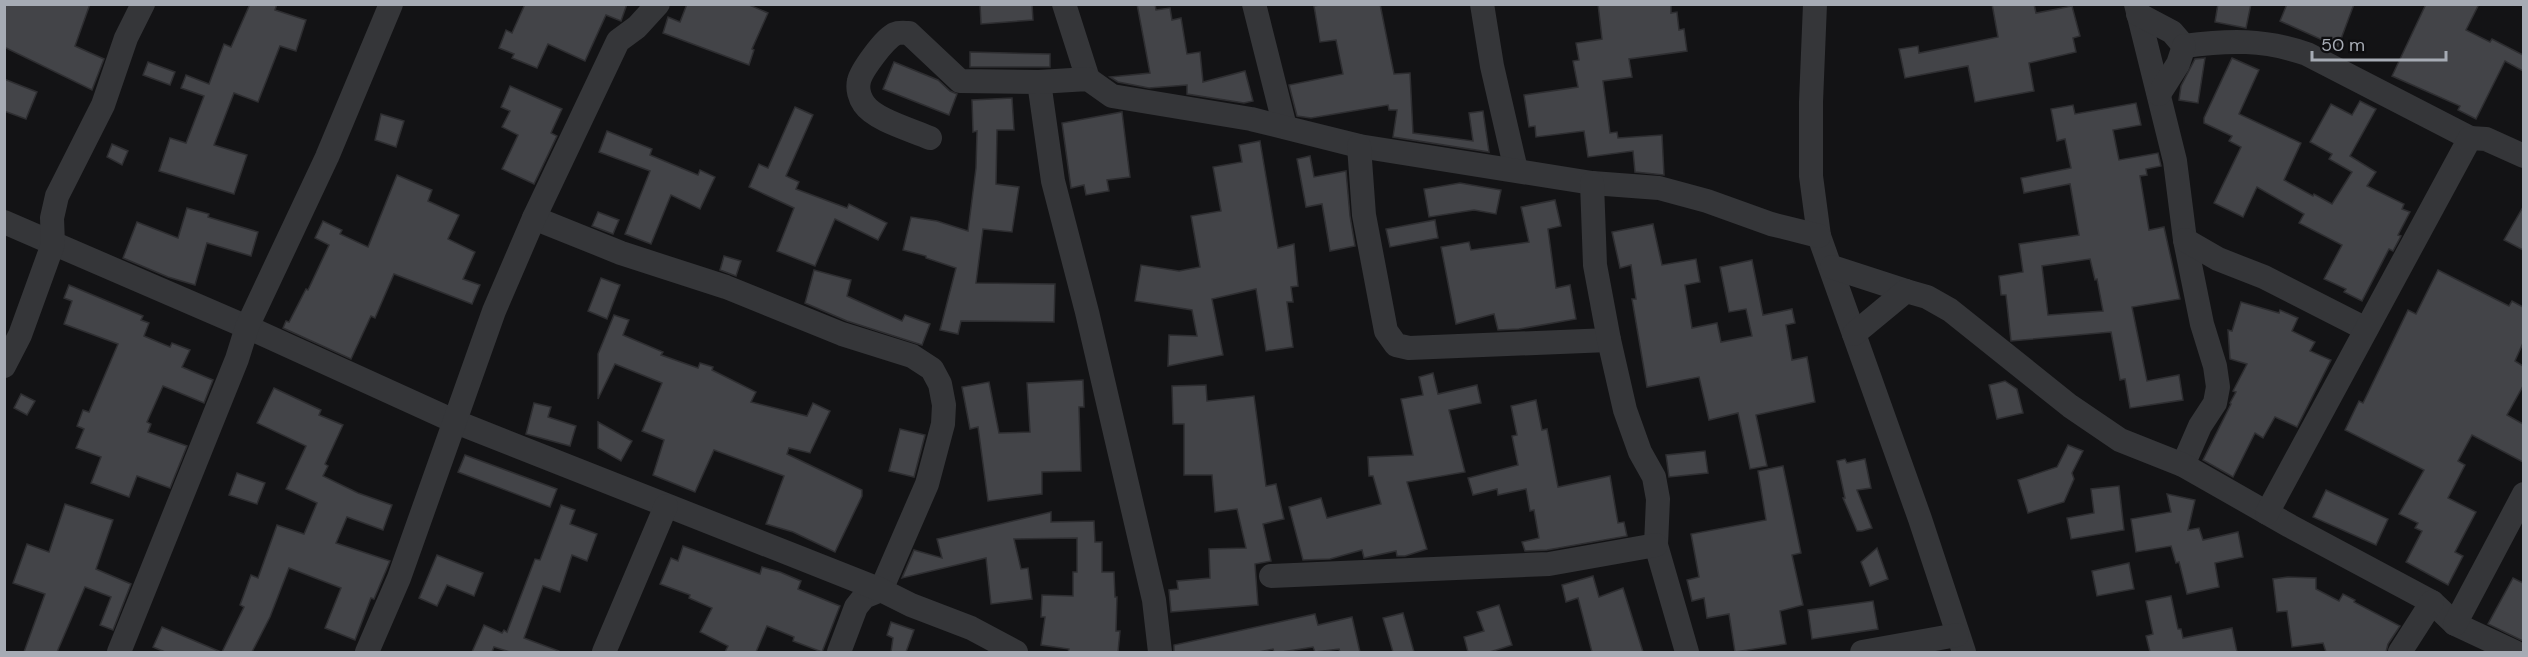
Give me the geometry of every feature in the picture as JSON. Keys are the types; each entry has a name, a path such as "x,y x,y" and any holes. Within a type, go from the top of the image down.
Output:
{"street":[{"path":"4,366 20,335 53,244 51,218 57,196 103,105 126,38 143,4"},
{"path":"119,652 237,359 247,327 327,157 391,4"},
{"path":"367,652 399,578 494,311 534,218 618,41 637,27 658,4"},
{"path":"1064,4 1088,79 1112,96 1251,119 1359,146 1592,183 1659,188 1707,201 1771,224 1819,236"},
{"path":"1254,4 1285,127"},
{"path":"1482,4 1492,66 1516,170"},
{"path":"1815,4 1811,176 1819,236 1832,267 1920,519 1960,644 1862,652"},
{"path":"2137,9 2172,32 2184,46"},
{"path":"2137,9 2175,161 2185,240 2218,387 2215,403 2200,426 2183,465"},
{"path":"930,138 874,114 864,104 859,91 859,80 885,40 896,33 909,33 960,81 1039,82 1088,79"},
{"path":"2184,46 2252,42 2278,44 2307,54 2470,138 2486,139 2520,150"},
{"path":"2159,94 2178,64 2184,46"},
{"path":"1251,119 1271,77"},
{"path":"1039,82 1053,181 1087,312 1151,589 1160,652"},
{"path":"2267,513 2470,138"},
{"path":"1359,146 1366,226 1386,331 1396,345 1409,348 1609,340"},
{"path":"1592,183 1594,265 1609,340 1624,410 1640,452 1654,477 1658,499 1656,544 1687,652"},
{"path":"534,218 621,253 726,287 842,334 912,356 932,369 940,384 944,405 943,424 927,484 881,590 864,597 856,607 839,652"},
{"path":"4,222 247,327 456,422 881,590 911,605 971,628 1016,652"},
{"path":"2185,240 2218,259 2264,277 2366,329"},
{"path":"2193,282 2218,259"},
{"path":"1832,267 1927,297 1950,310 2070,406 2120,440 2183,465 2432,602 2455,624 2515,652"},
{"path":"1854,334 1906,291"},
{"path":"2455,624 2523,494"},
{"path":"604,652 666,506"},
{"path":"1271,576 1549,564 1656,544"},
{"path":"2400,652 2432,602"}],"building":[{"path":"4,4 90,4 75,46 104,59 92,90 4,47"},
{"path":"250,4 277,4 275,10 306,20 296,51 280,46 258,102 234,93 214,145 247,155 234,194 159,171 170,138 186,143 204,96 181,88 186,75 209,84 224,44 231,47"},
{"path":"525,4 627,4 621,21 606,15 585,61 548,44 537,68 512,58 514,54 499,48 506,30 512,33"},
{"path":"687,4 747,4 768,13 752,49 754,50 749,65 663,33 668,17 680,22"},
{"path":"980,4 1032,4 1033,20 981,24"},
{"path":"1137,4 1155,4 1156,10 1170,8 1172,20 1181,18 1187,54 1200,52 1203,82 1245,71 1253,101 1244,103 1187,94 1187,85 1149,88 1118,82 1110,77 1150,73"},
{"path":"1380,4 1394,74 1410,73 1413,133 1473,141 1469,113 1483,111 1489,152 1393,137 1397,110 1389,110 1388,105 1311,118 1297,116 1289,85 1343,74 1336,40 1320,42 1314,6"},
{"path":"1598,4 1671,4 1671,13 1677,12 1679,30 1684,29 1687,51 1629,59 1632,77 1603,81 1610,133 1617,132 1618,138 1662,135 1664,175 1635,172 1633,151 1588,157 1584,131 1536,137 1535,126 1529,127 1524,95 1578,87 1573,61 1579,60 1576,43 1602,39"},
{"path":"1992,4 2034,4 2036,13 2072,6 2080,36 2073,38 2076,52 2029,63 2034,91 1975,102 1968,66 1905,78 1899,49 1918,46 1919,53 1998,37"},
{"path":"2218,4 2251,4 2246,28 2215,22"},
{"path":"2287,4 2354,4 2338,47 2280,21"},
{"path":"2426,4 2479,4 2466,30 2490,42 2492,39 2523,55 2523,71 2505,61 2476,119 2458,110 2460,106 2392,76"},
{"path":"970,52 1050,54 1050,67 970,67"},
{"path":"2205,58 2198,103 2179,100 2181,86 2195,59"},
{"path":"2232,58 2259,70 2239,114 2301,143 2284,180 2332,204 2352,172 2329,159 2332,154 2310,142 2331,104 2352,115 2360,101 2376,109 2350,156 2376,172 2367,186 2404,204 2402,209 2410,212 2398,235 2401,236 2393,251 2389,249 2362,301 2344,292 2346,289 2324,279 2342,245 2299,223 2304,214 2257,187 2243,217 2214,203 2241,147 2229,141 2232,136 2204,123 2204,118"},
{"path":"148,62 175,72 170,85 143,75"},
{"path":"894,62 938,80 957,94 949,115 883,89"},
{"path":"4,79 37,92 26,119 4,111"},
{"path":"510,86 562,109 551,133 557,136 534,184 502,169 518,135 502,127 510,111 501,107"},
{"path":"1012,98 1014,130 997,130 996,184 1019,187 1012,232 983,229 976,283 1055,284 1054,322 961,321 958,334 940,330 956,268 903,250 911,217 937,221 968,231 976,168 977,131 973,132 972,100"},
{"path":"2136,103 2141,125 2113,130 2119,160 2158,153 2161,166 2146,169 2147,175 2140,176 2149,230 2164,227 2180,299 2132,307 2147,381 2179,375 2183,400 2130,408 2125,379 2120,380 2111,332 2011,341 2006,295 2001,295 1999,276 2023,272 2019,244 2079,235 2070,184 2024,193 2021,178 2071,168 2065,139 2057,141 2051,109 2073,105 2075,114","holes":["2090,259 2095,280 2097,279 2103,311 2048,315 2042,266"]},
{"path":"795,107 813,115 786,176 799,182 796,189 847,208 849,204 887,223 878,240 835,219 815,266 777,251 794,208 749,187 759,164 768,168"},
{"path":"1122,112 1130,177 1107,180 1109,191 1086,195 1084,185 1071,188 1062,123"},
{"path":"381,114 404,121 396,147 375,140"},
{"path":"607,131 652,149 650,155 698,175 700,170 715,177 700,209 671,195 651,244 625,234 650,171 599,152"},
{"path":"1260,141 1278,248 1294,244 1298,286 1291,287 1293,302 1287,302 1293,347 1266,351 1256,289 1212,299 1223,355 1168,366 1169,335 1197,336 1192,310 1135,301 1141,265 1179,271 1200,267 1191,216 1221,211 1213,167 1242,162 1239,145"},
{"path":"112,144 128,151 122,165 107,157"},
{"path":"1310,156 1314,177 1346,171 1355,246 1330,251 1322,204 1306,207 1297,159"},
{"path":"397,175 432,190 428,201 459,215 448,239 475,252 463,279 480,285 472,304 394,274 375,318 371,316 351,359 283,328 286,321 289,322 306,289 308,290 329,245 315,238 323,221 342,230 340,234 368,247"},
{"path":"1460,183 1501,190 1496,214 1474,210 1429,217 1424,189"},
{"path":"1555,200 1561,226 1548,229 1556,288 1570,285 1576,319 1519,329 1498,330 1494,314 1456,324 1441,247 1469,242 1471,250 1529,242 1521,207"},
{"path":"2523,207 2523,250 2504,240"},
{"path":"187,208 209,214 208,217 258,232 251,256 207,243 195,285 168,277 123,258 137,222 178,238"},
{"path":"598,212 619,220 613,234 592,226"},
{"path":"1435,220 1438,238 1390,247 1386,229"},
{"path":"1653,224 1662,265 1696,259 1700,282 1685,285 1692,328 1717,323 1721,342 1752,336 1746,309 1729,312 1720,267 1752,260 1763,315 1792,309 1795,323 1786,325 1792,360 1807,357 1815,402 1756,415 1767,466 1750,469 1738,413 1709,420 1699,377 1647,387 1632,299 1636,299 1631,265 1620,268 1612,232"},
{"path":"724,256 741,261 736,276 720,270"},
{"path":"814,270 851,280 847,296 902,321 905,315 930,324 922,345 847,321 805,303"},
{"path":"2438,270 2509,306 2512,301 2523,307 2523,343 2515,361 2523,366 2523,386 2507,415 2523,424 2523,462 2472,435 2458,461 2465,465 2448,498 2476,512 2455,552 2463,556 2448,585 2406,562 2422,531 2415,528 2418,523 2399,514 2424,470 2345,430 2359,401 2363,403 2408,310 2416,314"},
{"path":"601,278 620,285 607,319 588,311"},
{"path":"69,285 143,316 141,320 149,323 144,336 170,347 172,343 190,350 182,367 213,380 204,403 163,386 147,422 151,424 148,432 187,446 170,488 137,476 129,497 91,483 101,457 76,448 84,429 77,426 83,410 89,412 118,344 64,324 72,301 64,298"},
{"path":"2241,302 2279,313 2280,310 2298,318 2292,331 2315,342 2310,351 2331,360 2297,427 2275,417 2263,438 2255,433 2233,477 2203,460 2231,404 2236,392 2233,391 2247,364 2230,359 2228,330 2232,331"},
{"path":"614,315 629,320 623,335 663,352 661,355 698,368 700,363 713,367 712,370 756,392 751,402 807,416 813,403 830,411 810,453 789,448 787,454 862,490 862,496 835,552 793,532 766,524 784,476 714,450 695,492 653,475 664,440 642,431 662,383 615,364 598,399 598,354"},
{"path":"1433,373 1438,394 1477,385 1481,403 1449,410 1465,472 1407,482 1427,549 1405,556 1397,556 1396,551 1364,558 1362,550 1330,559 1303,560 1289,507 1321,498 1327,518 1381,504 1373,476 1369,476 1368,457 1413,455 1401,399 1423,395 1419,377"},
{"path":"1083,380 1084,407 1079,407 1081,471 1042,472 1042,494 988,501 978,427 970,429 962,387 989,382 999,433 1030,432 1027,383"},
{"path":"2005,381 2017,389 2023,413 1997,419 1989,385"},
{"path":"1206,385 1207,401 1254,396 1266,486 1276,484 1284,519 1263,524 1271,561 1255,564 1258,605 1171,612 1169,590 1178,589 1177,581 1210,578 1209,549 1246,548 1237,509 1215,512 1212,475 1184,475 1184,424 1173,424 1172,386"},
{"path":"274,388 321,410 319,415 343,425 325,464 328,466 323,476 358,493 392,505 383,530 347,517 336,543 390,561 374,599 371,598 355,640 325,628 341,588 289,568 270,617 252,652 222,652 244,607 240,605 251,575 258,578 277,525 304,534 317,503 286,489 306,446 257,423"},
{"path":"21,394 35,401 27,415 14,408"},
{"path":"1536,400 1542,430 1547,429 1558,487 1610,476 1618,523 1624,522 1627,536 1547,550 1525,551 1522,542 1539,538 1534,510 1530,511 1526,489 1498,495 1497,489 1473,495 1468,478 1518,465 1512,436 1517,435 1511,406"},
{"path":"534,403 551,407 548,417 576,426 570,446 526,434"},
{"path":"598,422 632,441 621,461 598,448"},
{"path":"900,429 925,435 914,477 889,471"},
{"path":"2068,445 2083,451 2072,473 2074,479 2064,502 2028,513 2018,480 2057,467"},
{"path":"1705,451 1708,473 1669,477 1666,455"},
{"path":"465,455 557,489 550,507 458,472"},
{"path":"1845,459 1847,463 1865,459 1871,488 1857,490 1872,528 1857,531 1843,498 1845,498 1837,461"},
{"path":"1783,466 1801,553 1792,555 1803,605 1780,611 1786,644 1735,652 1729,614 1707,618 1704,598 1692,601 1687,580 1699,577 1691,534 1766,520 1758,471"},
{"path":"237,473 265,483 257,504 229,495"},
{"path":"2119,486 2124,530 2071,539 2067,518 2094,513 2091,489"},
{"path":"2326,490 2388,519 2376,545 2313,517"},
{"path":"2167,494 2195,500 2188,530 2199,528 2203,540 2238,532 2243,557 2215,563 2219,587 2187,594 2179,562 2176,563 2171,546 2136,552 2131,519 2171,512"},
{"path":"65,504 113,520 96,569 131,584 113,630 100,625 111,597 85,587 57,652 24,652 45,594 13,583 27,544 49,552"},
{"path":"561,505 575,510 570,524 597,534 587,561 572,555 560,592 543,586 524,638 559,652 510,652 494,647 492,652 472,652 484,625 502,633 504,630 507,632 535,559 540,560"},
{"path":"1051,512 1051,522 1094,521 1095,542 1102,542 1102,572 1114,572 1115,597 1117,597 1116,631 1120,631 1118,652 1068,652 1069,649 1041,645 1045,617 1041,617 1042,595 1073,596 1073,572 1077,572 1077,538 1014,539 1021,569 1028,568 1032,599 991,604 986,558 902,578 914,550 942,558 937,539"},
{"path":"683,546 760,574 762,567 780,572 801,581 798,589 840,606 822,652 793,641 794,637 767,626 756,652 725,652 728,646 700,632 712,608 689,598 690,595 660,584 671,558 678,561"},
{"path":"1877,548 1888,579 1870,586 1861,562"},
{"path":"437,555 483,573 474,596 447,585 437,606 419,598"},
{"path":"2129,563 2134,589 2097,596 2092,571"},
{"path":"1593,576 1599,597 1623,588 1643,652 1592,652 1578,598 1566,602 1562,585"},
{"path":"2316,578 2316,589 2339,601 2343,594 2400,626 2388,644 2386,652 2326,652 2323,643 2292,647 2287,611 2277,612 2273,579"},
{"path":"2513,578 2523,583 2523,641 2488,624"},
{"path":"2171,596 2178,629 2181,629 2183,638 2232,628 2237,652 2150,652 2146,636 2153,634 2146,601"},
{"path":"1873,601 1878,629 1812,639 1808,610"},
{"path":"1499,605 1512,645 1490,652 1468,652 1464,637 1484,631 1477,612"},
{"path":"1403,613 1414,652 1393,652 1383,618"},
{"path":"1315,614 1318,625 1352,617 1360,652 1340,652 1339,649 1315,652 1313,647 1282,652 1274,652 1273,649 1259,652 1174,652 1174,645"},
{"path":"891,622 914,630 906,652 891,652 893,638 887,635"},
{"path":"162,627 221,652 165,652 153,647"}]}
